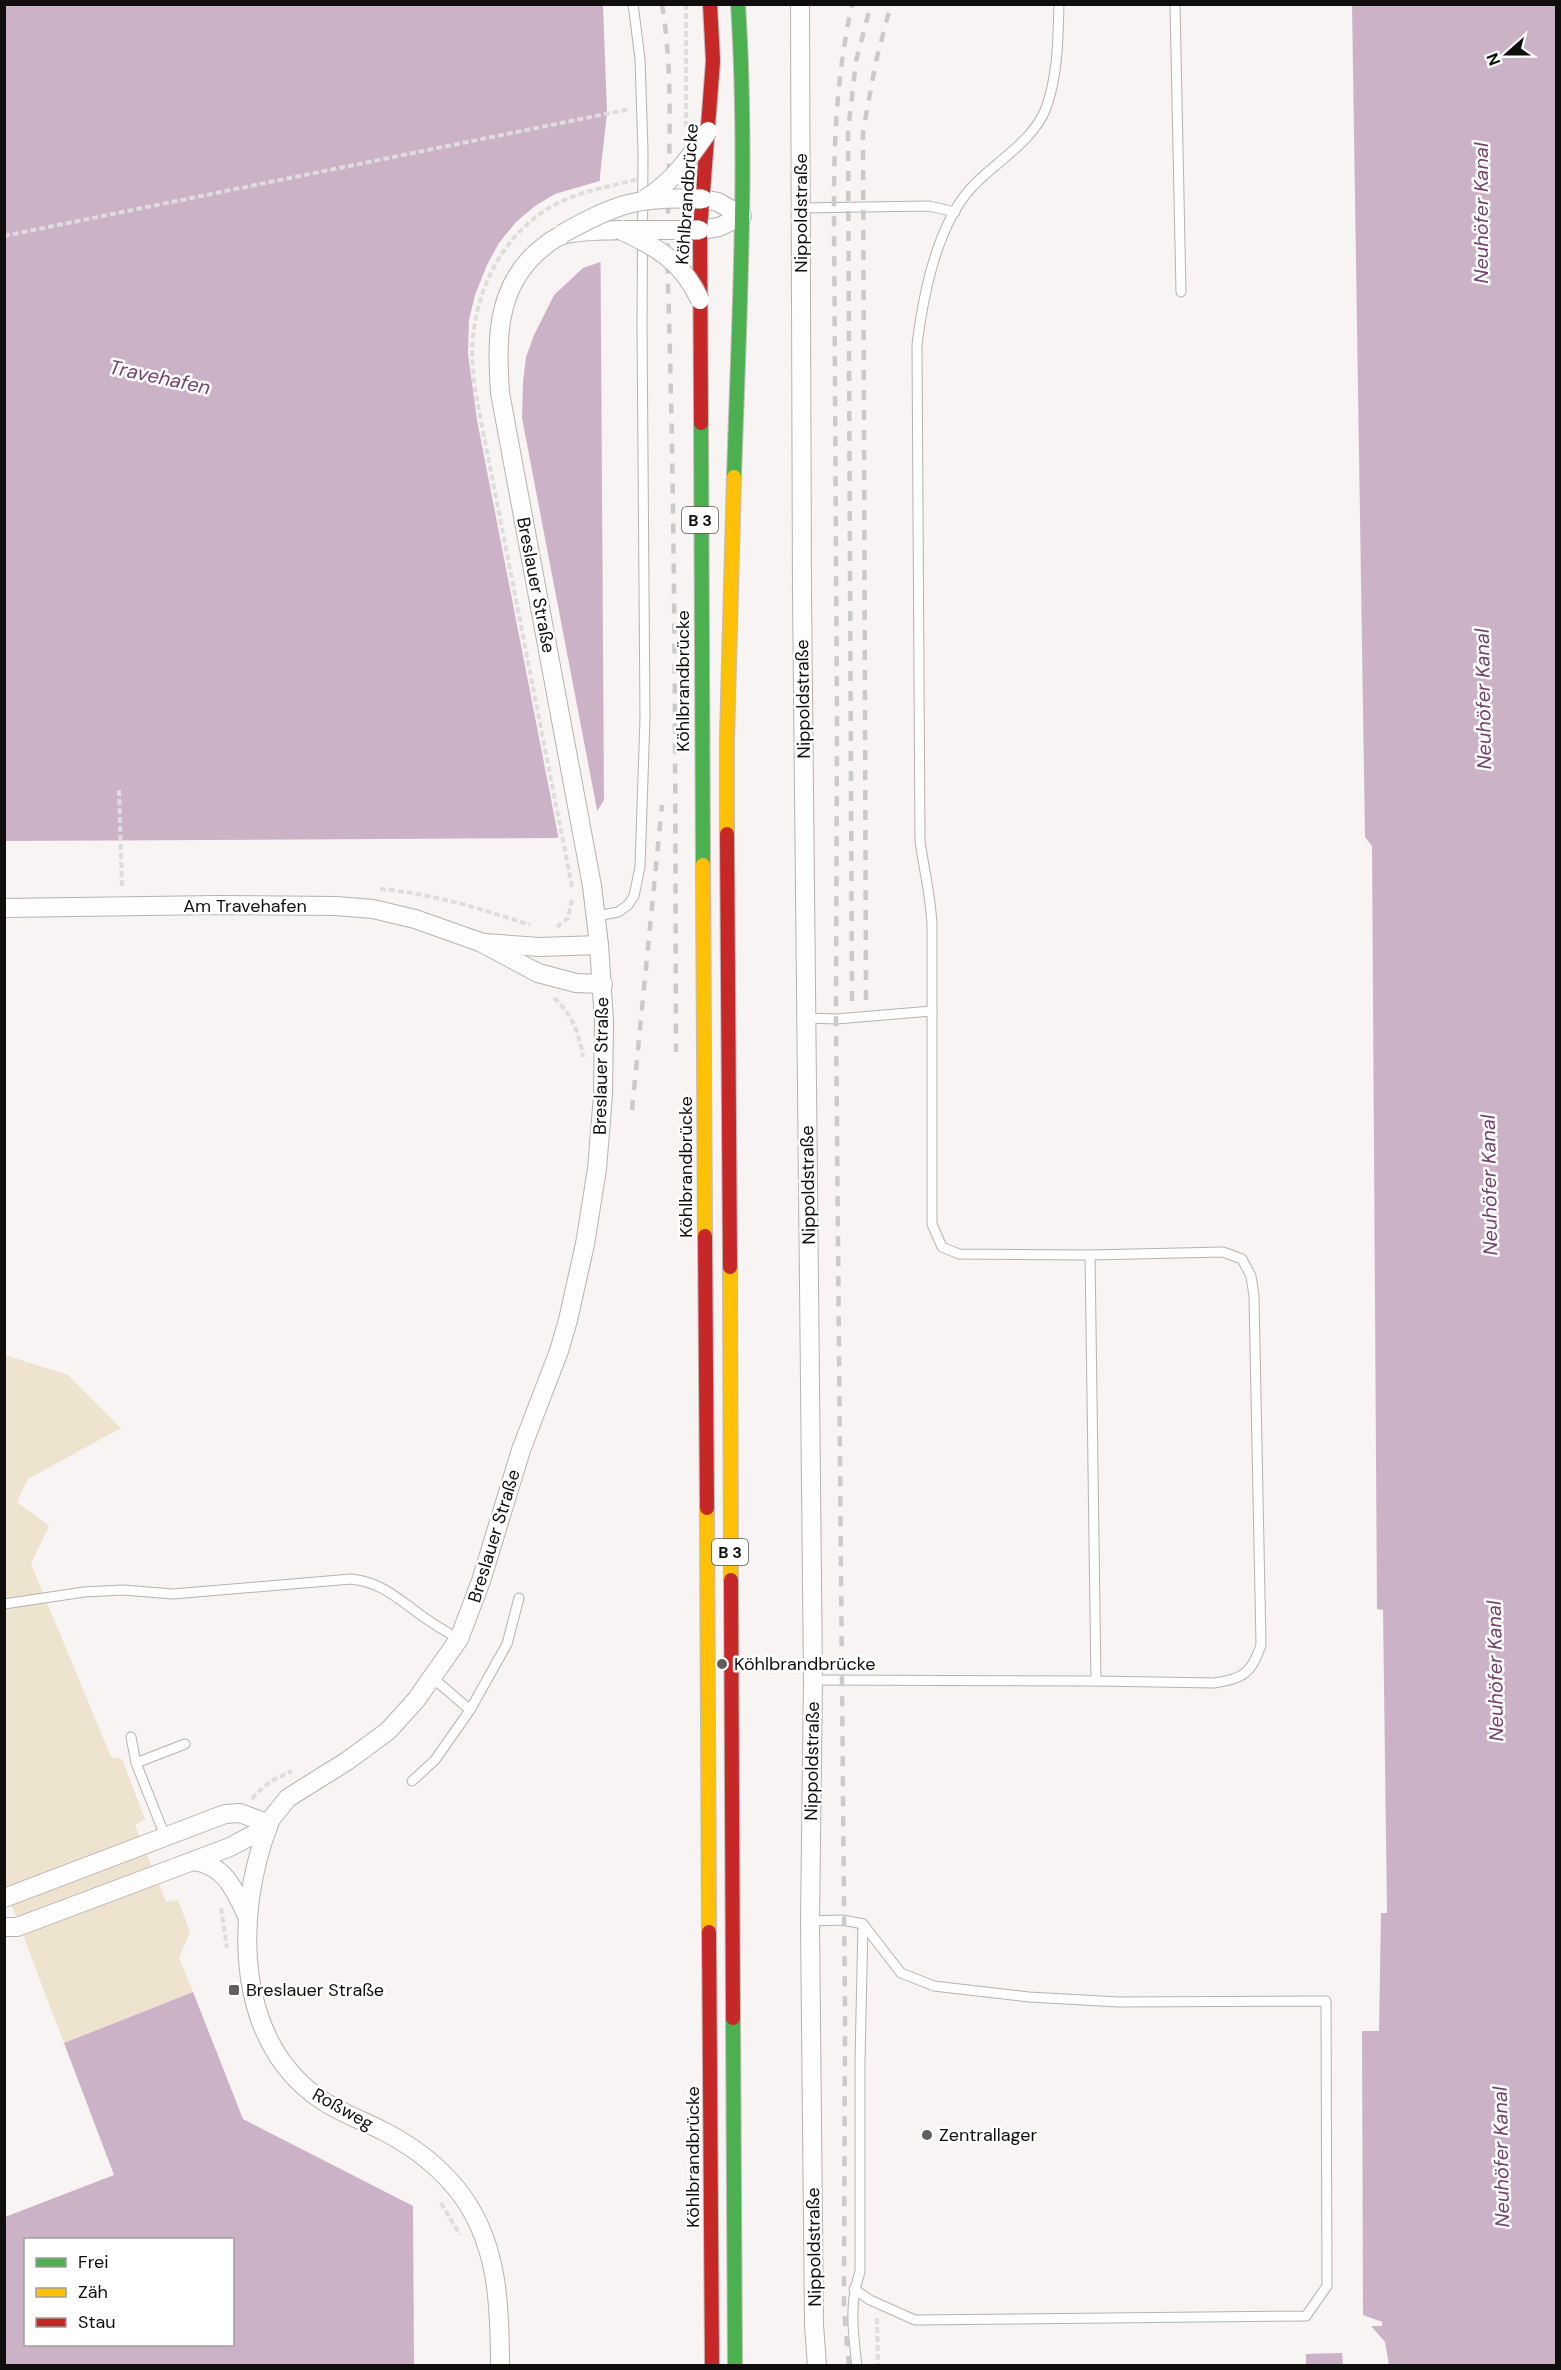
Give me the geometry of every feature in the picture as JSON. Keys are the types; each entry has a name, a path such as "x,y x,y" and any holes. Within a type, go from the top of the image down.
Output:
{"main road":[{"name":"Köhlbrandbrücke","path":"710,4 713,61 700,230 700,300 712,2366"},
{"name":"B 3","path":"735,2366 727,738 742,216 743,80 738,4"}],"street":[{"name":"Nippoldstraße","path":"800,4 813,1680 810,1921 814,2325 817,2366"},
{"name":"Breslauer Straße","path":"644,199 663,186 684,166 708,131"},
{"name":"Breslauer Straße","path":"11,1927 245,1840 269,1824 273,1815 288,1798 347,1761 388,1731 433,1678 459,1639 481,1581 521,1450 559,1350 577,1281 594,1192 601,1130 604,1059 603,984 592,886 500,393 497,353 500,322 511,287 530,259 542,247 562,234 606,210 644,199 703,199 718,202 742,216"},
{"path":"562,234 620,230 700,230 719,227 742,216"},
{"path":"620,230 653,245 670,258 688,279 700,300"},
{"name":"Am Travehafen","path":"4,908 336,906 390,912 480,942 538,973 576,983 603,984"},
{"name":"Am Travehafen","path":"480,942 540,946 599,945"},
{"path":"5,1898 230,1813 245,1814 269,1824"},
{"name":"Roßweg","path":"269,1824 256,1866 247,1916 246,1956 256,2004 267,2034 284,2064 306,2088 326,2103 418,2152 438,2168 457,2189 472,2211 484,2236 496,2278 500,2366"},
{"path":"193,1860 208,1863 221,1871 232,1885 247,1916"}],"lane":[{"path":"596,916 618,912 628,904 634,896 640,867 645,718 643,151 640,59 633,4"},
{"path":"813,1680 1214,1683 1233,1680 1246,1672 1255,1664 1261,1645 1254,1296 1251,1276 1242,1260 1223,1252 1090,1255 959,1254 942,1246 932,1224 931,897 924,873 920,841 917,345 929,276 955,212 970,189 1024,139 1045,110 1053,80 1059,4"},
{"path":"1175,4 1181,292"},
{"path":"801,208 929,206 955,212"},
{"path":"807,1018 836,1019 932,1011"},
{"path":"1090,1255 1096,1681"},
{"path":"4,1604 84,1592 123,1590 173,1594 351,1579 375,1583 383,1587 419,1615 459,1639"},
{"path":"412,1781 435,1760 470,1710 507,1644 519,1598"},
{"path":"433,1678 470,1710"},
{"path":"131,1737 136,1763 165,1836"},
{"path":"136,1763 185,1744"},
{"path":"810,1921 843,1920 863,1924 901,1973 934,1986 1029,1997 1119,2002 1326,2001 1327,2286 1306,2316 915,2320 854,2289"},
{"path":"856,2366 852,2322 854,2289 860,2272 860,2060 863,1924"}],"path":[{"path":"681,140 686,130 688,99 686,4"},
{"path":"4,236 627,109"},
{"path":"548,930 562,925 568,918 572,906 572,887 476,390 472,355 475,322 481,296 493,269 520,231 558,203 599,188 643,178"},
{"path":"119,790 122,887"},
{"path":"550,995 571,1017 581,1044 583,1061"},
{"path":"260,1789 294,1770"},
{"path":"877,2302 878,2366"}],"shaded area":[{"path":"5,1355 68,1375 121,1428 28,1479 17,1502 49,1526 31,1564 111,1757 122,1759 145,1819 135,1825 166,1902 178,1900 190,1932 179,1958 193,1992 64,2043 5,1888"}],"water":[{"name":"Travehafen","path":"4,5 603,5 607,113 600,176 604,800 589,824 556,838 5,841"},
{"name":"Neuhöfer Kanal","path":"1352,5 1556,5 1556,2365 1389,2365 1385,2342 1371,2326 1382,2326 1382,2322 1363,2315 1362,2031 1379,2031 1381,1913 1387,1913 1383,1610 1377,1609 1372,846 1365,837"},
{"path":"193,1992 243,2119 413,2206 414,2365 5,2365 5,2217 114,2175 64,2043"},
{"path":"1342,2353 1343,2365 1306,2365 1306,2354"}],"pier":[{"path":"603,180 603,261 583,268 554,295 526,357 523,382 522,418 598,815 591,827 559,840 477,420 468,354 469,320 475,295 487,265 499,243 516,222 535,206 555,194"}],"railway":[{"path":"662,4 670,109 667,248 674,572 676,1052"},
{"path":"849,2366 844,2310 845,2011 836,1019 834,207 837,105 852,4"},
{"path":"852,1001 848,132 856,61 871,4"},
{"path":"866,1000 863,132 876,61 891,4"},
{"path":"632,1110 662,805"}],"traffic: fast":[{"path":"734,477 742,181 738,4"},
{"path":"701,423 703,865"},
{"path":"733,2018 735,2366"}],"traffic: slow":[{"path":"727,834 727,738 734,477"},
{"path":"703,865 705,1236"},
{"path":"730,1267 731,1580"},
{"path":"707,1508 709,1932"}],"traffic: jam":[{"path":"701,423 700,230 713,61 710,4"},
{"path":"727,834 730,1267"},
{"path":"705,1236 707,1508"},
{"path":"731,1580 733,2018"},
{"path":"709,1932 712,2366"}],"place":[{"name":"Köhlbrandbrücke","path":"722,1664"},
{"name":"Breslauer Straße","path":"234,1990"},
{"name":"Zentrallager","path":"927,2135"}]}
